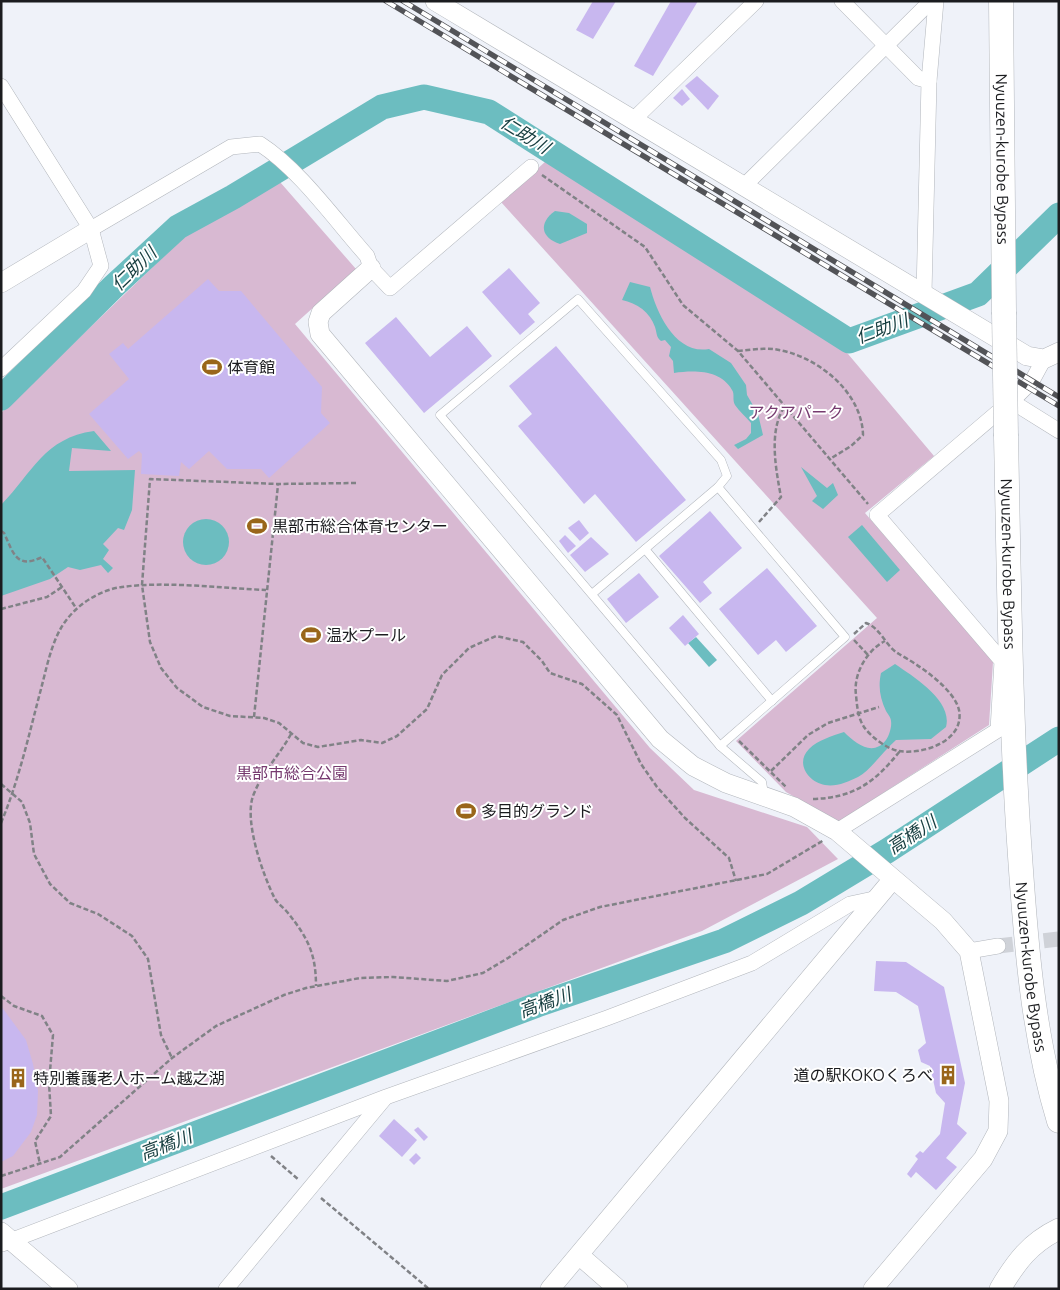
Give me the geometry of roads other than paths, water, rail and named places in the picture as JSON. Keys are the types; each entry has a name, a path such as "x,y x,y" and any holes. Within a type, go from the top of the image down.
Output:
{"highway":[{"name":"Nyuuzen-kurobe Bypass","path":"1001,1 1004,312 1012,727 1027,954 1050,1092 1059,1121"}],"main road":[{"path":"1000,1289 1013,1266 1039,1238 1059,1229"}],"street":[{"path":"435,1 632,121 1027,356 1051,356"},
{"path":"632,121 756,1"},
{"path":"842,1 918,78 929,82"},
{"path":"744,186 931,1"},
{"path":"924,294 929,82 936,1"},
{"path":"1,86 91,229 101,266 84,291 1,369"},
{"path":"1,283 231,147 260,144 276,154 294,173 367,256 371,268 390,288 531,167"},
{"path":"371,268 321,313 318,322 320,334 660,739 693,766 726,783 794,807 842,835 943,921 969,951 999,1101 998,1131 983,1159 873,1289"},
{"path":"842,835 998,730 1002,661 877,515 1011,401 1032,381 1051,356"},
{"path":"1011,401 1059,432"},
{"path":"550,1289 893,879"},
{"path":"5,1239 386,1097 598,1022 752,963 850,904 878,898"},
{"path":"969,951 998,946"},
{"path":"226,1289 386,1097"},
{"path":"5,1239 68,1289"},
{"path":"578,1255 618,1289"}],"lane":[{"path":"592,594 718,487 727,476 721,460 578,299 440,415 720,746 762,782 764,796"},
{"path":"718,487 845,637 720,746"},
{"path":"645,549 772,701"}],"water":[{"path":"555,211 569,213 587,224 587,233 560,244 549,238 544,230 544,225 546,220"},
{"path":"630,282 650,287 663,320 678,339 687,346 697,349 709,349 731,363 746,385 747,395 758,414 763,435 738,449 734,445 746,439 751,433 751,423 735,405 732,390 721,378 714,375 699,372 674,373 673,361 669,356 671,347 665,340 661,341 658,338 650,317 638,306 622,300"},
{"path":"94,431 111,451 72,448 69,471 135,470 132,510 124,530 118,528 103,544 109,550 103,559 113,568 108,573 101,565 80,570 68,567 50,579 1,596 1,505 31,469 51,449 77,435"},
{"path":"801,467 827,488 833,483 838,495 823,509 812,501 817,496"},
{"path":"202,519 210,519 219,523 225,529 229,542 225,555 219,561 210,565 202,565 193,561 187,555 183,546 183,538 187,529 193,523"},
{"path":"862,525 900,570 887,582 848,537"},
{"path":"696,637 717,660 709,667 688,643"},
{"path":"895,664 921,683 938,699 947,717 946,727 931,739 896,740 868,770 850,781 838,785 825,785 813,780 805,771 803,760 809,749 821,741 844,732 854,741 870,748 876,748 886,740 890,731 891,721 881,697 880,678 881,673"}],"waterway":[{"name":"仁助川","path":"1,398 114,286 178,227 233,197 382,107 424,97 489,112 849,341 978,294 1059,215"},
{"name":"高橋川","path":"1,1207 537,1005 724,941 801,903 887,851 1059,739"}],"tunnel":[{"path":"998,946 1059,939"}],"railway":[{"path":"386,1 1059,406"},
{"path":"403,1 1059,397"}],"place":[{"name":"体育館","path":"212,367"},
{"name":"黒部市総合体育センター","path":"257,526"},
{"name":"温水プール","path":"311,635"},
{"name":"多目的グランド","path":"466,811"},
{"name":"道の駅KOKOくろべ","path":"948,1075"},
{"name":"特別養護老人ホーム越之湖","path":"18,1078"}],"park label":[{"name":"アクアパーク","path":"796,412"},
{"name":"黒部市総合公園","path":"292,773"}]}
